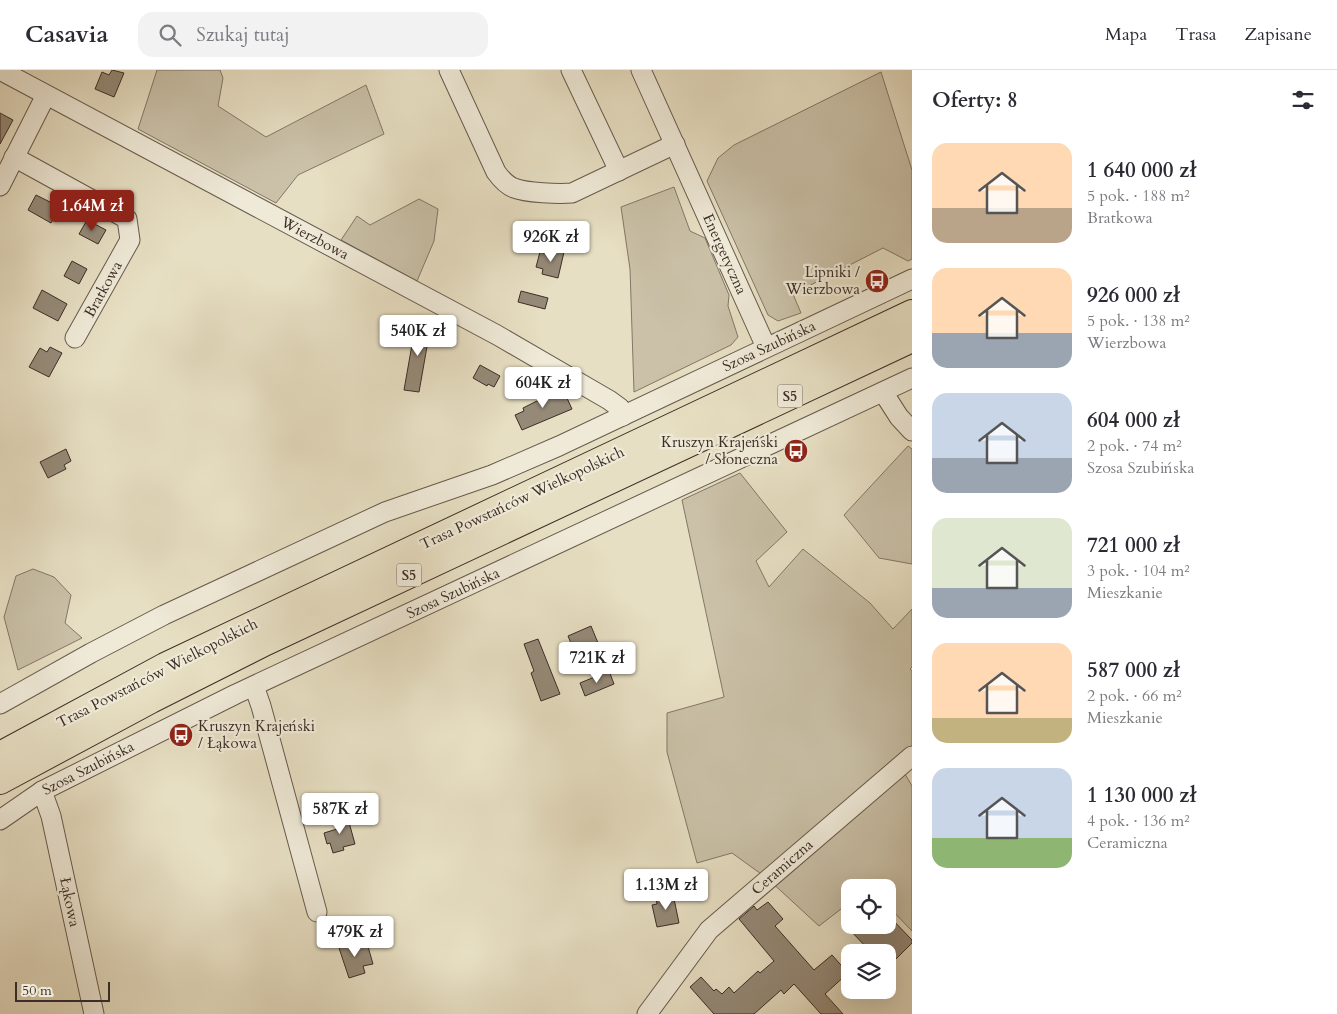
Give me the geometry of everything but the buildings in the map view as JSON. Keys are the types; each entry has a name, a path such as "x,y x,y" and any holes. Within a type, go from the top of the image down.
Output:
{"highway":[{"name":"Trasa Powstańców Wielkopolskich","path":"0,755 174,662 912,313"},
{"name":"Trasa Powstańców Wielkopolskich","path":"0,781 151,700 266,642 912,339"}],"street":[{"name":"Wierzbowa","path":"0,70 497,335 609,400 620,408 623,416"},
{"path":"449,70 496,172 502,181 514,188 559,194 572,193 675,144"},
{"path":"571,70 618,171"},
{"name":"Energetyczna","path":"641,70 766,347"},
{"path":"0,186 46,95"},
{"name":"Bratkowa","path":"14,157 127,219 130,240 75,338"},
{"name":"Szosa Szubińska","path":"0,704 164,615 385,512 492,475 623,416 912,278"},
{"name":"Szosa Szubińska","path":"0,820 42,791 254,686 912,378"},
{"path":"883,392 912,431"},
{"path":"254,686 317,912"},
{"name":"Ceramiczna","path":"647,1014 710,930 912,756"},
{"name":"Łąkowa","path":"42,791 51,816 94,1014"}],"shaded area":[{"path":"157,70 220,70 223,78 218,106 266,137 366,85 384,134 298,175 276,203 138,129"},
{"path":"881,72 912,170 912,259 908,261 883,248 793,294 801,313 778,321 768,315 707,181 718,158 734,145"},
{"path":"674,187 690,231 705,238 729,295 728,306 738,337 731,345 634,392 630,269 621,207"},
{"path":"419,199 438,209 434,241 417,281 341,240 357,216 370,225"},
{"path":"908,446 912,449 912,564 879,558 844,515"},
{"path":"740,473 787,532 756,561 769,587 803,549 870,603 893,629 912,609 912,667 910,669 912,671 912,750 898,762 912,786 912,931 896,914 896,879 841,879 841,909 819,926 768,879 732,853 697,863 667,752 667,713 724,697 682,500"},
{"path":"33,569 54,577 71,595 65,623 82,638 18,670 4,617 16,576"}],"place":[{"name":"Lipniki / Wierzbowa","path":"877,281"},
{"name":"Kruszyn Krajeński / Słoneczna","path":"796,451"},
{"name":"Kruszyn Krajeński / Łąkowa","path":"181,735"}]}
